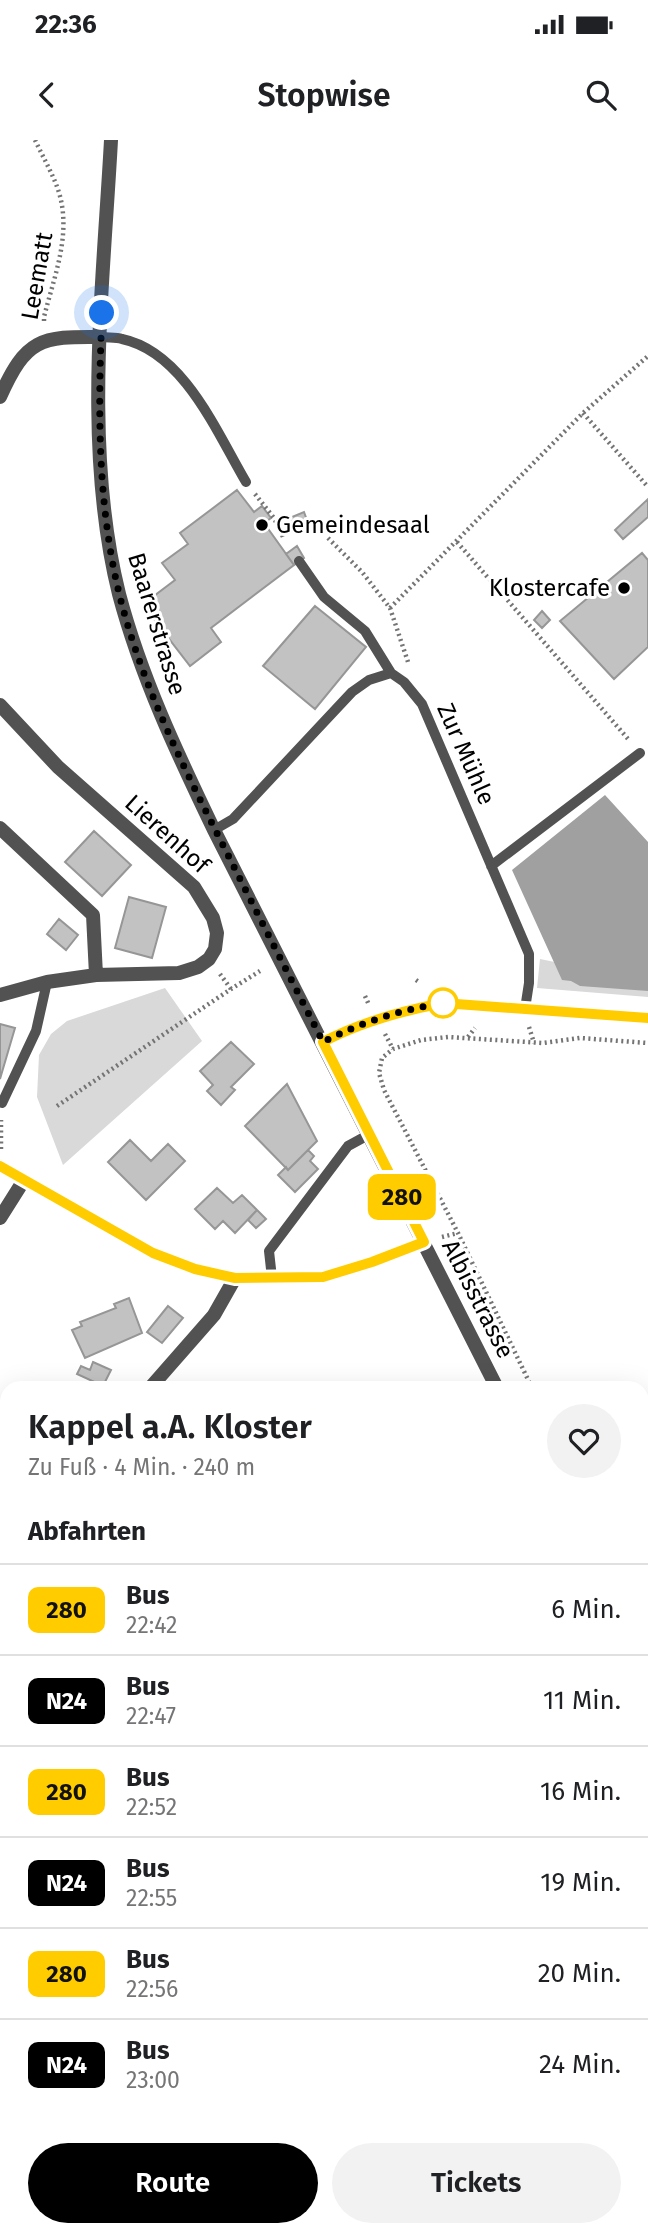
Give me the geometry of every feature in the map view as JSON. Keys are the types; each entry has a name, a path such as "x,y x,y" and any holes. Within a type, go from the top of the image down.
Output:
{"street":[{"name":"Baarerstrasse","path":"111,140 99,404 101,474 109,542 119,593 146,679 171,741 323,1042"},
{"path":"0,397 25,354 45,340 101,337"},
{"name":"Lierenhof","path":"0,705 58,767 183,876 202,898 213,918 217,933 215,949 209,959 198,967 179,974 96,975 47,982 0,995"},
{"path":"0,828 93,915 96,975"},
{"path":"323,1042 355,1026 443,1003 648,1018"},
{"name":"Albisstrasse","path":"323,1042 494,1381"},
{"path":"0,1166 153,1253 195,1269 235,1278 323,1277 424,1242"},
{"path":"0,1218 24,1180"},
{"path":"156,1381 214,1315 235,1278"}],"lane":[{"path":"101,337 123,339 165,360 203,407 246,482"},
{"path":"214,830 233,819 352,692 369,680 391,673 365,631 324,597 299,561"},
{"name":"Zur Mühle","path":"391,673 404,682 422,704 529,954 529,983 524,1009"},
{"path":"491,866 640,753"},
{"path":"2,1103 36,1031 47,982"},
{"path":"272,1278 269,1251 348,1146 370,1134"}],"path":[{"name":"Leematt","path":"35,140 57,186 64,215 63,251 44,317 45,340"},
{"path":"390,608 583,414 648,356"},
{"path":"583,414 648,487"},
{"path":"246,482 274,518 283,537"},
{"path":"328,538 362,572 390,608 410,669 404,682"},
{"path":"457,542 640,753"},
{"path":"57,1106 260,971"},
{"path":"468,1038 475,1028"},
{"path":"531,1033 534,1043"},
{"path":"529,1381 458,1233 384,1090 379,1073 382,1058 393,1049 421,1040 448,1037 534,1043 580,1038 648,1044"},
{"path":"1,1150 2,1103"}],"shaded area":[{"path":"605,795 648,842 648,991 580,986 562,980 512,870"},
{"path":"540,959 648,981 648,997 537,988"},
{"path":"165,988 202,1041 63,1165 37,1097 39,1055 51,1034 67,1021"}],"building":[{"path":"237,490 254,512 262,506 271,518 264,523 294,565 211,628 221,642 190,666 153,618 150,599 175,580 162,563 188,544 180,533"},
{"path":"648,499 648,517 623,539 615,530"},
{"path":"304,512 308,523 291,530 287,519"},
{"path":"297,546 304,558 294,565 286,554"},
{"name":"Klostercafe","path":"642,553 648,560 648,647 614,679 560,621"},
{"path":"315,606 366,647 315,709 263,666"},
{"path":"542,611 550,620 542,628 534,620"},
{"path":"94,831 131,865 102,896 65,862"},
{"path":"129,897 166,907 152,958 115,948"},
{"path":"59,919 78,935 66,950 47,934"},
{"path":"0,1024 15,1028 0,1079"},
{"path":"231,1042 254,1064 231,1087 235,1090 221,1105 207,1091 213,1085 200,1071"},
{"path":"287,1084 317,1141 288,1170 245,1126"},
{"path":"130,1140 151,1161 168,1144 185,1161 146,1200 108,1162"},
{"path":"308,1150 314,1156 310,1161 318,1169 295,1192 278,1175 286,1167 288,1170"},
{"path":"217,1188 233,1203 242,1195 257,1210 235,1233 223,1221 215,1229 195,1209"},
{"path":"257,1210 266,1219 256,1228 248,1220"},
{"path":"129,1298 142,1333 85,1358 72,1330 82,1326 80,1322 116,1308 114,1304"},
{"path":"168,1306 183,1318 162,1343 147,1332"},
{"path":"93,1362 111,1370 106,1381 92,1381 77,1374 81,1366 90,1370"}],"bus line":[{"name":"280","path":"0,1166 153,1253 195,1269 235,1278 323,1277 424,1242 323,1042 355,1026 443,1003 648,1018"}],"place":[{"name":"Gemeindesaal","path":"262,525"},
{"name":"Klostercafe","path":"624,588"}],"route":[{"path":"102,313 99,404 101,474 109,542 119,593 141,666 171,741 214,830 323,1042 355,1026 443,1003"}]}
